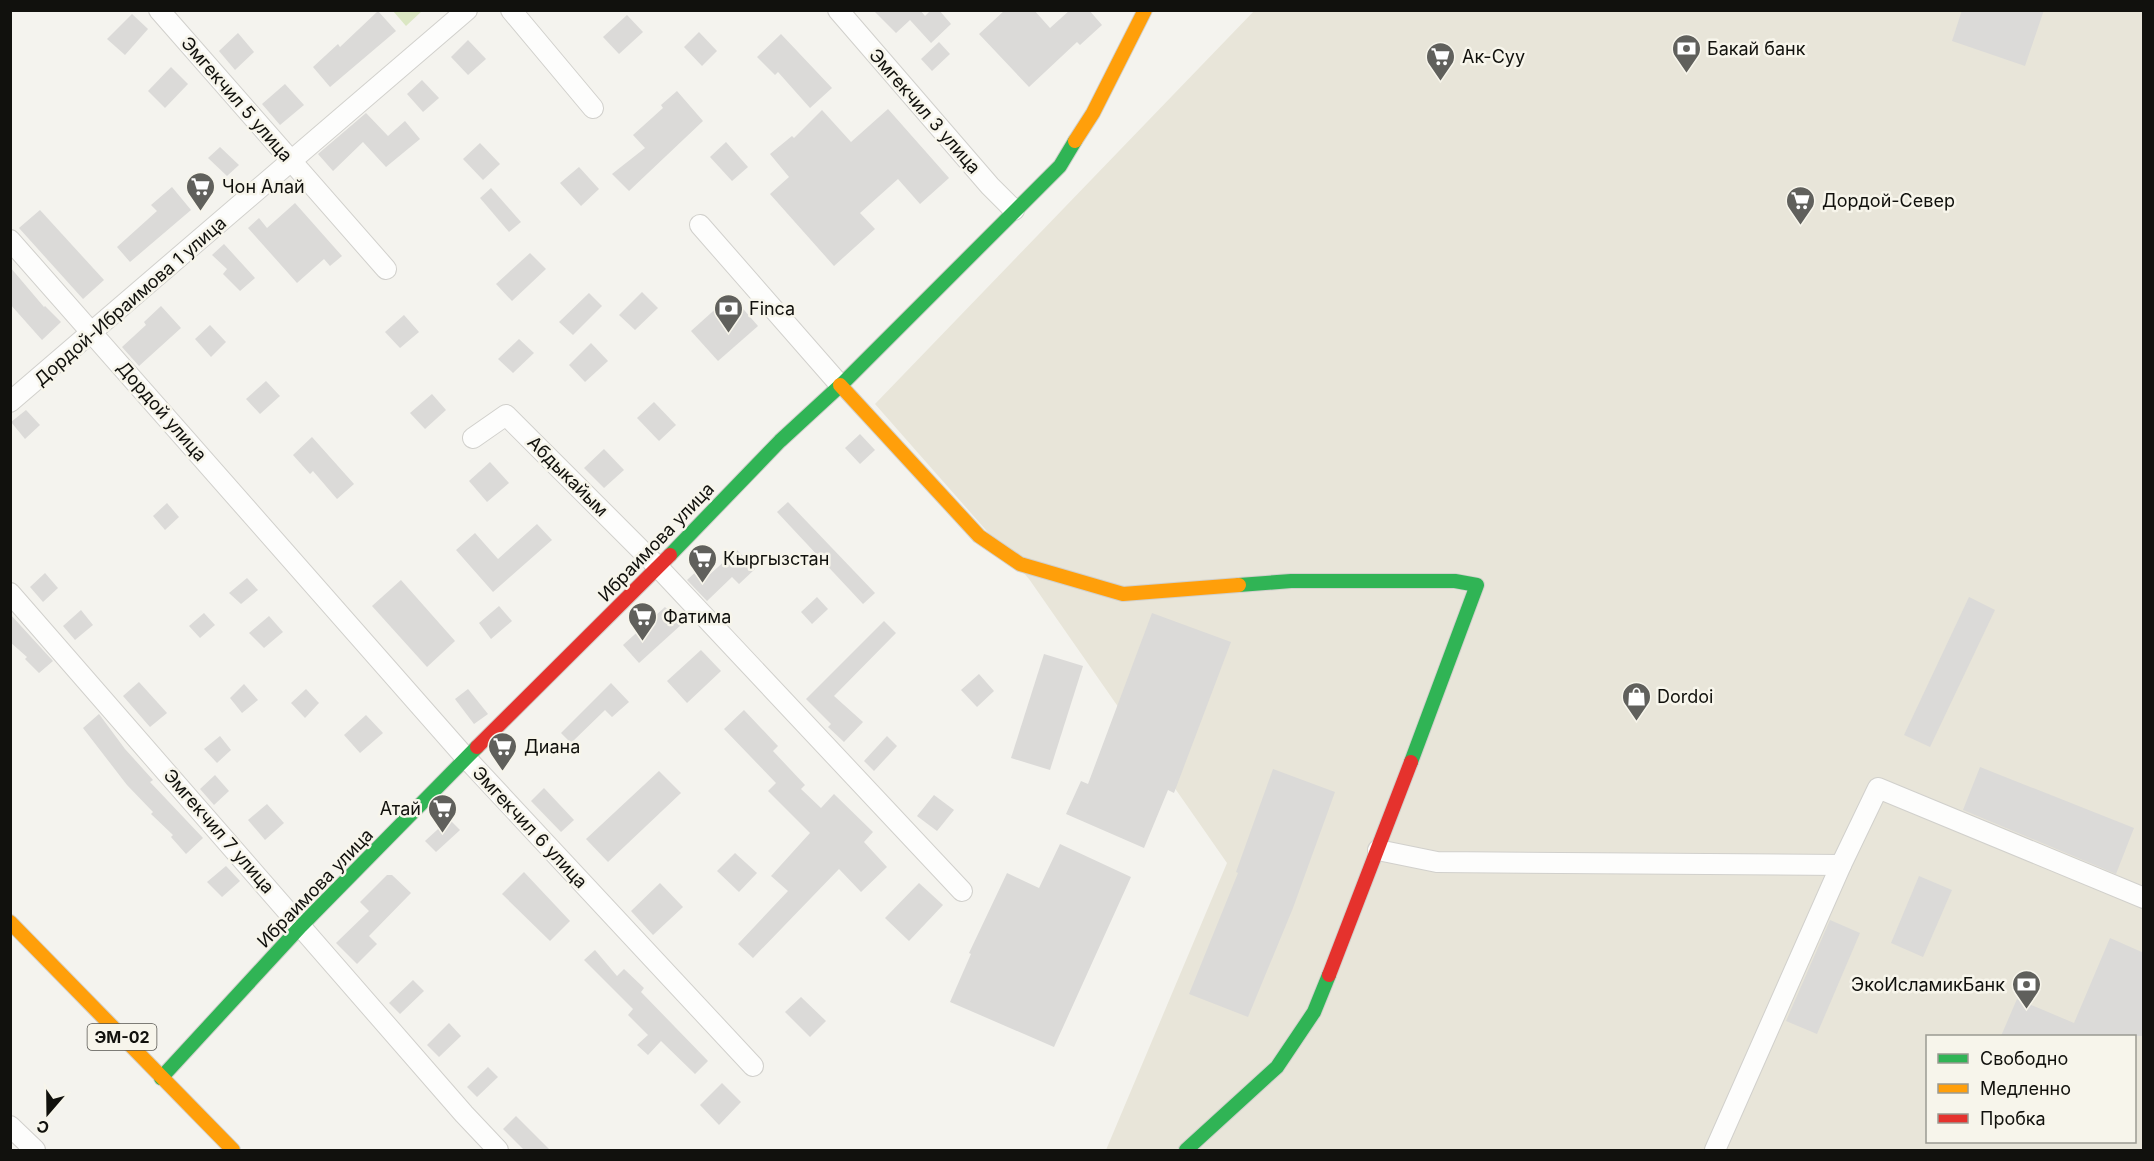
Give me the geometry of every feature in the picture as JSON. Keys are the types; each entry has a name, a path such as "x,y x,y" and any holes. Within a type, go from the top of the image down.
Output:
{"main road":[{"name":"Ибраимова улица","path":"161,1078 301,926 466,758 658,567 780,441 840,385 1060,166 1093,113 1145,10"},
{"path":"840,385 979,536 1020,564 1123,594 1291,581 1455,581 1477,585 1378,850 1314,1012 1277,1067 1186,1150"},
{"name":"ЭМ-02","path":"10,922 233,1150"}],"street":[{"name":"Эмгекчил 5 улица","path":"159,10 386,269"},
{"name":"Дордой-Ибраимова 1 улица","path":"10,402 94,333 466,10"},
{"path":"511,10 593,108"},
{"name":"Эмгекчил 3 улица","path":"838,10 990,186 1014,210"},
{"path":"700,225 840,385"},
{"name":"Дордой улица","path":"10,240 313,584"},
{"name":"Абдыкайым","path":"473,438 506,415 658,567"},
{"path":"658,567 962,891"},
{"name":"Эмгекчил 6 улица","path":"313,584 466,758 753,1066"},
{"name":"Эмгекчил 7 улица","path":"10,593 464,1114 498,1150"},
{"path":"1715,1150 1841,865 1878,788 2144,898"},
{"path":"1378,850 1437,862 1841,865"},
{"path":"10,1126 35,1150"}],"shaded area":[{"name":"Dordoi","path":"1254,11 2143,11 2143,1150 1106,1150 1227,863 1029,579 875,404"}],"green space":[{"path":"393,11 422,11 406,26"}],"building":[{"path":"873,10 920,10 925,16 931,10 939,10 951,24 931,43 910,20 896,33"},
{"path":"1005,10 1034,10 1050,28 1070,10 1089,10 1102,25 1080,45 1077,42 1029,87 979,34"},
{"path":"1962,10 2044,10 2025,66 1952,41"},
{"path":"378,11 396,31 330,87 313,67 338,44 340,47"},
{"path":"132,14 148,29 125,55 107,39"},
{"path":"627,15 643,32 619,54 603,37"},
{"path":"699,32 717,51 702,66 684,47"},
{"path":"238,33 254,52 235,70 219,51"},
{"path":"781,34 832,88 810,108 778,72 775,75 757,57"},
{"path":"468,40 486,59 468,75 451,57"},
{"path":"939,42 950,54 932,71 921,59"},
{"path":"171,67 188,84 165,108 148,91"},
{"path":"422,80 439,98 423,112 407,94"},
{"path":"285,84 304,105 280,125 262,104"},
{"path":"677,91 703,121 629,191 612,174 645,148 633,135 663,108 661,105"},
{"path":"888,109 949,178 920,204 898,179 860,213 875,229 834,266 770,194 789,177 770,154 792,136 794,138 822,110 851,142"},
{"path":"366,113 388,136 405,121 420,139 386,167 363,142 333,171 318,154"},
{"path":"726,142 748,167 732,181 710,157"},
{"path":"480,143 500,164 483,180 463,159"},
{"path":"220,147 239,165 227,176 208,158"},
{"path":"579,167 599,189 581,206 560,183"},
{"path":"172,187 191,210 130,262 117,247 157,211 151,205"},
{"path":"491,188 521,222 509,232 480,198"},
{"path":"295,203 342,256 330,266 324,259 297,283 248,228 259,218 267,228"},
{"path":"40,210 104,280 83,299 19,228"},
{"path":"224,244 255,278 240,291 223,274 227,269 212,255"},
{"path":"530,253 546,269 512,301 496,284"},
{"path":"10,267 44,307 61,322 42,340 10,304"},
{"path":"642,292 658,308 635,330 619,315"},
{"path":"589,293 602,306 573,335 559,322"},
{"path":"731,295 758,326 718,361 691,331"},
{"path":"161,306 181,328 139,366 122,347 146,325 144,322"},
{"path":"404,315 419,332 400,348 385,332"},
{"path":"210,325 226,342 211,357 195,339"},
{"path":"519,339 534,353 513,373 498,359"},
{"path":"591,343 608,361 585,382 569,365"},
{"path":"266,381 280,396 260,414 246,399"},
{"path":"432,394 446,410 425,429 410,413"},
{"path":"654,402 676,425 659,441 637,418"},
{"path":"26,410 40,425 25,439 11,422"},
{"path":"860,434 875,450 860,464 845,448"},
{"path":"312,437 354,484 337,499 313,471 310,474 293,455"},
{"path":"604,449 624,470 604,488 584,468"},
{"path":"490,462 509,483 487,502 469,481"},
{"path":"788,502 875,593 863,604 777,512"},
{"path":"167,503 179,517 165,530 153,516"},
{"path":"537,524 552,540 493,592 456,550 475,533 498,559"},
{"path":"737,550 755,569 739,584 732,577 707,601 687,580 700,568 708,576"},
{"path":"45,573 58,588 43,602 30,587"},
{"path":"247,578 258,590 241,604 229,593"},
{"path":"401,580 455,641 427,667 372,606"},
{"path":"817,597 828,609 812,624 801,612"},
{"path":"1969,597 1995,610 1930,747 1904,735"},
{"path":"499,606 512,621 491,639 479,623"},
{"path":"665,607 682,624 639,663 623,645"},
{"path":"81,610 93,625 75,640 63,626"},
{"path":"204,613 215,625 200,638 189,626"},
{"path":"1152,613 1231,642 1174,793 1168,790 1144,848 1066,814 1081,781 1088,784"},
{"path":"10,614 53,661 39,673 25,659 27,657 10,642"},
{"path":"269,616 283,632 264,648 249,633"},
{"path":"884,621 896,633 834,696 863,722 844,742 828,727 831,724 806,699"},
{"path":"701,650 721,671 687,703 667,681"},
{"path":"1044,654 1083,666 1050,770 1011,758"},
{"path":"979,674 994,691 977,707 961,690"},
{"path":"139,682 167,713 150,727 123,696"},
{"path":"611,683 629,702 612,717 605,710 571,743 561,733"},
{"path":"244,684 258,700 242,713 230,698"},
{"path":"306,689 319,703 305,718 291,703"},
{"path":"468,689 488,714 474,724 455,699"},
{"path":"744,710 778,746 773,751 805,785 801,789 821,808 834,794 873,832 864,842 887,867 861,892 839,869 753,958 738,944 788,891 771,876 810,833 768,791 776,783 724,729"},
{"path":"99,714 125,749 153,780 150,782 203,838 186,854 171,837 173,835 151,814 153,812 127,785 83,728"},
{"path":"366,715 383,733 360,753 344,735"},
{"path":"220,736 231,750 217,763 204,749"},
{"path":"887,736 897,746 874,771 864,761"},
{"path":"1980,767 2134,828 2116,874 1963,810"},
{"path":"1273,769 1335,792 1293,908 1248,1017 1189,994 1238,873 1236,872"},
{"path":"659,771 681,793 608,862 586,839"},
{"path":"215,775 229,791 214,805 200,789"},
{"path":"544,788 574,820 561,832 531,801"},
{"path":"934,795 954,810 937,831 917,816"},
{"path":"267,804 284,823 265,840 248,820"},
{"path":"449,819 460,830 436,852 425,841"},
{"path":"1060,844 1131,877 1054,1047 950,1002 971,954 969,953 1007,873 1039,888"},
{"path":"735,853 757,873 739,892 717,871"},
{"path":"226,866 240,881 222,897 207,882"},
{"path":"524,872 570,921 550,941 502,894"},
{"path":"387,875 392,875 411,893 369,936 377,944 357,964 336,943 369,911 360,902"},
{"path":"1919,876 1952,890 1923,957 1891,943"},
{"path":"660,883 683,907 653,935 631,911"},
{"path":"919,883 943,905 909,941 885,918"},
{"path":"1830,920 1860,933 1817,1034 1786,1021"},
{"path":"2110,938 2144,953 2144,1036 2001,1035 2017,999 2074,1023"},
{"path":"595,950 617,976 624,969 644,988 641,992 708,1061 695,1074 661,1041 648,1055 637,1045 648,1035 628,1015 633,1009 584,960"},
{"path":"413,980 424,991 400,1014 389,1003"},
{"path":"801,997 826,1021 810,1037 785,1012"},
{"path":"449,1023 461,1036 439,1057 427,1045"},
{"path":"488,1067 498,1077 477,1097 467,1087"},
{"path":"722,1083 741,1102 719,1125 700,1105"},
{"path":"516,1116 550,1150 524,1150 503,1129"}],"traffic: fast":[{"path":"670,555 780,441 843,383 1060,166 1075,141"},
{"path":"1239,585 1291,581 1455,581 1477,585 1411,762"},
{"path":"161,1078 301,926 477,747"},
{"path":"1186,1150 1277,1067 1314,1012 1329,975"}],"traffic: slow":[{"path":"1075,141 1093,113 1145,10"},
{"path":"840,385 979,536 1020,564 1123,594 1239,585"},
{"path":"10,922 233,1150"}],"traffic: jam":[{"path":"477,747 670,555"},
{"path":"1329,975 1411,762"}],"place":[{"name":"Бакай банк","path":"1686,74"},
{"name":"Ак-Суу","path":"1441,82"},
{"name":"Чон Алай","path":"201,212"},
{"name":"Дордой-Север","path":"1801,226"},
{"name":"Finca","path":"728,334"},
{"name":"Кыргызстан","path":"702,584"},
{"name":"Фатима","path":"642,642"},
{"name":"Dordoi","path":"1636,722"},
{"name":"Диана","path":"503,772"},
{"name":"Атай","path":"442,834"},
{"name":"ЭкоИсламикБанк","path":"2026,1010"}]}
